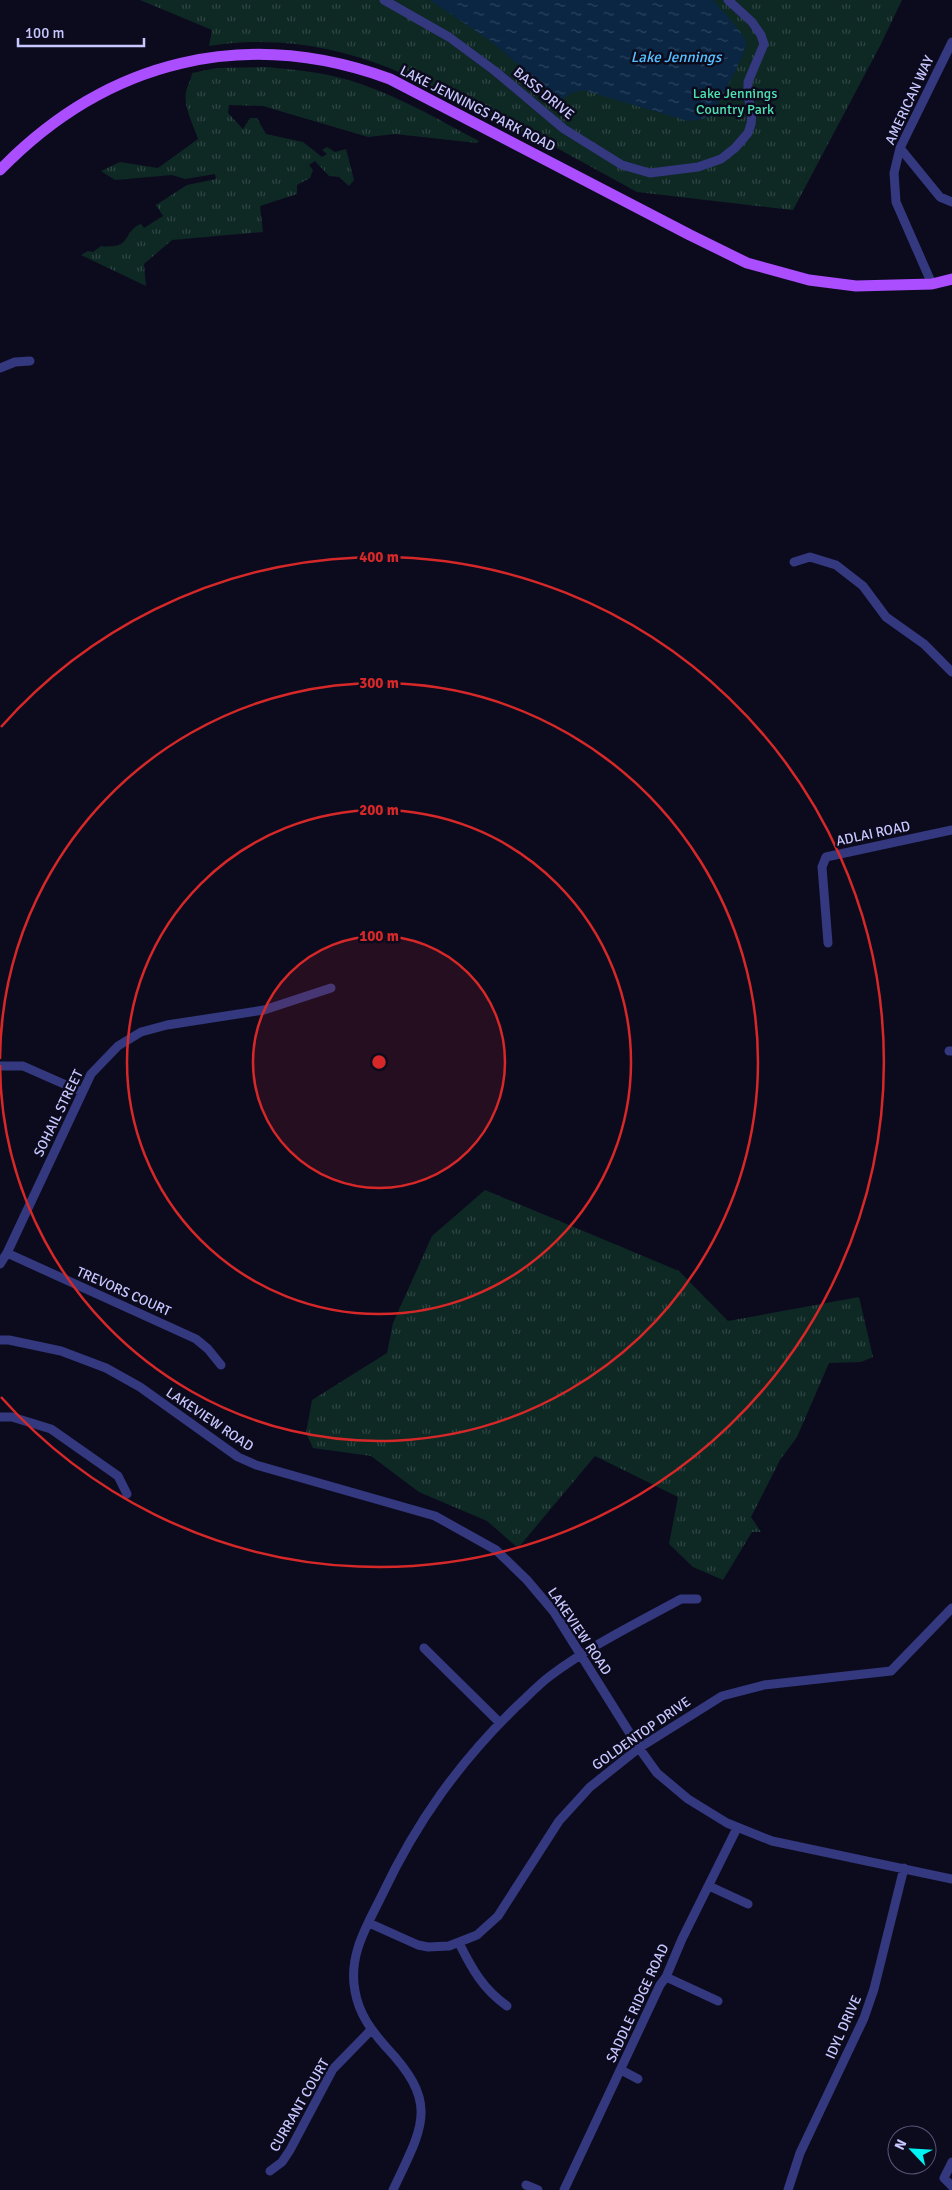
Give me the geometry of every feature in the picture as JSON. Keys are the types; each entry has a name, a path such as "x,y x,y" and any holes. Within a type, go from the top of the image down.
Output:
{"main road":[{"name":"LAKE JENNINGS PARK ROAD","path":"0,170 49,125 86,100 135,76 204,58 276,54 297,56 359,68 390,79 690,235 748,263 809,280 856,286 932,284 952,278"}],"street":[{"name":"BASS DRIVE","path":"384,0 449,37 495,71 564,129 622,165 650,173 698,167 721,159 735,148 748,133 752,114 748,96 748,82 764,44 762,35 752,22 728,0"},
{"name":"AMERICAN WAY","path":"932,284 896,202 894,173 900,148 952,42"},
{"path":"900,148 940,197 952,202"},
{"path":"0,368 15,362 30,361"},
{"path":"794,562 810,557 836,565 863,586 886,617 924,644 952,672"},
{"name":"ADLAI ROAD","path":"828,943 822,867 826,857 952,830"},
{"name":"SOHAIL STREET","path":"0,1264 7,1253 91,1074 102,1060 118,1046 141,1032 167,1024 264,1010 331,988"},
{"path":"0,1066 23,1066 82,1092"},
{"name":"TREVORS COURT","path":"7,1253 196,1339 208,1348 221,1365"},
{"name":"LAKEVIEW ROAD","path":"0,1340 9,1340 61,1351 106,1368 140,1387 238,1457 256,1465 435,1516 480,1540 496,1550 527,1580 554,1612 639,1748 657,1773 688,1799 737,1828 772,1841 952,1879"},
{"path":"0,1417 12,1417 51,1429 118,1476 127,1494"},
{"path":"393,2190 418,2134 421,2117 420,2100 415,2084 407,2070 371,2030 361,2012 354,1980 356,1950 403,1851 430,1808 462,1765 500,1723 548,1677 581,1655 680,1599 697,1599"},
{"name":"GOLDENTOP DRIVE","path":"369,1923 418,1945 439,1947 459,1943 477,1935 492,1924 559,1821 590,1787 639,1748 722,1696 764,1685 891,1671 952,1608"},
{"path":"424,1648 500,1723"},
{"name":"SADDLE RIDGE ROAD","path":"564,2190 660,1985 666,1977 682,1939 710,1886 737,1828"},
{"name":"IDYL DRIVE","path":"788,2190 800,2153 864,2018 874,1989 904,1868"},
{"path":"710,1886 748,1904"},
{"path":"459,1943 476,1975 494,1997 507,2006"},
{"path":"666,1977 718,2001"},
{"name":"CURRANT COURT","path":"270,2170 282,2162 290,2150 333,2069 371,2030"},
{"path":"621,2070 638,2079"},
{"path":"952,2162 944,2178 952,2186"},
{"path":"526,2185 538,2190"}],"green space":[{"name":"Lake Jennings Country Park","path":"140,0 902,0 881,44 793,210 637,192 555,147 552,151 430,85 389,68 347,54 303,45 257,42 209,46 212,30"},
{"path":"267,67 350,80 406,103 479,141 477,143 395,134 368,137 263,106 229,105 228,113 243,129 250,118 257,118 266,134 303,142 322,157 327,154 322,150 327,147 335,152 346,149 354,180 349,186 339,177 329,176 315,161 309,165 313,170 310,178 297,185 297,194 260,206 263,232 172,240 144,264 146,286 81,255 88,251 93,252 101,246 123,243 135,227 141,224 144,228 163,216 156,205 187,185 216,179 215,174 185,179 172,175 115,180 101,171 120,162 158,168 198,139 187,110 185,98 192,73 217,68"},
{"path":"485,1190 679,1271 728,1321 859,1297 873,1357 861,1362 829,1363 797,1437 780,1460 751,1517 761,1532 752,1532 723,1580 693,1567 669,1544 678,1497 595,1456 518,1548 487,1521 419,1492 371,1456 313,1448 306,1433 312,1400 387,1353 393,1323 432,1236"}],"water":[{"name":"Lake Jennings","path":"430,0 713,0 737,27 746,43 737,68 714,110 705,118 688,121 583,90 574,92 559,100 492,42"}]}
